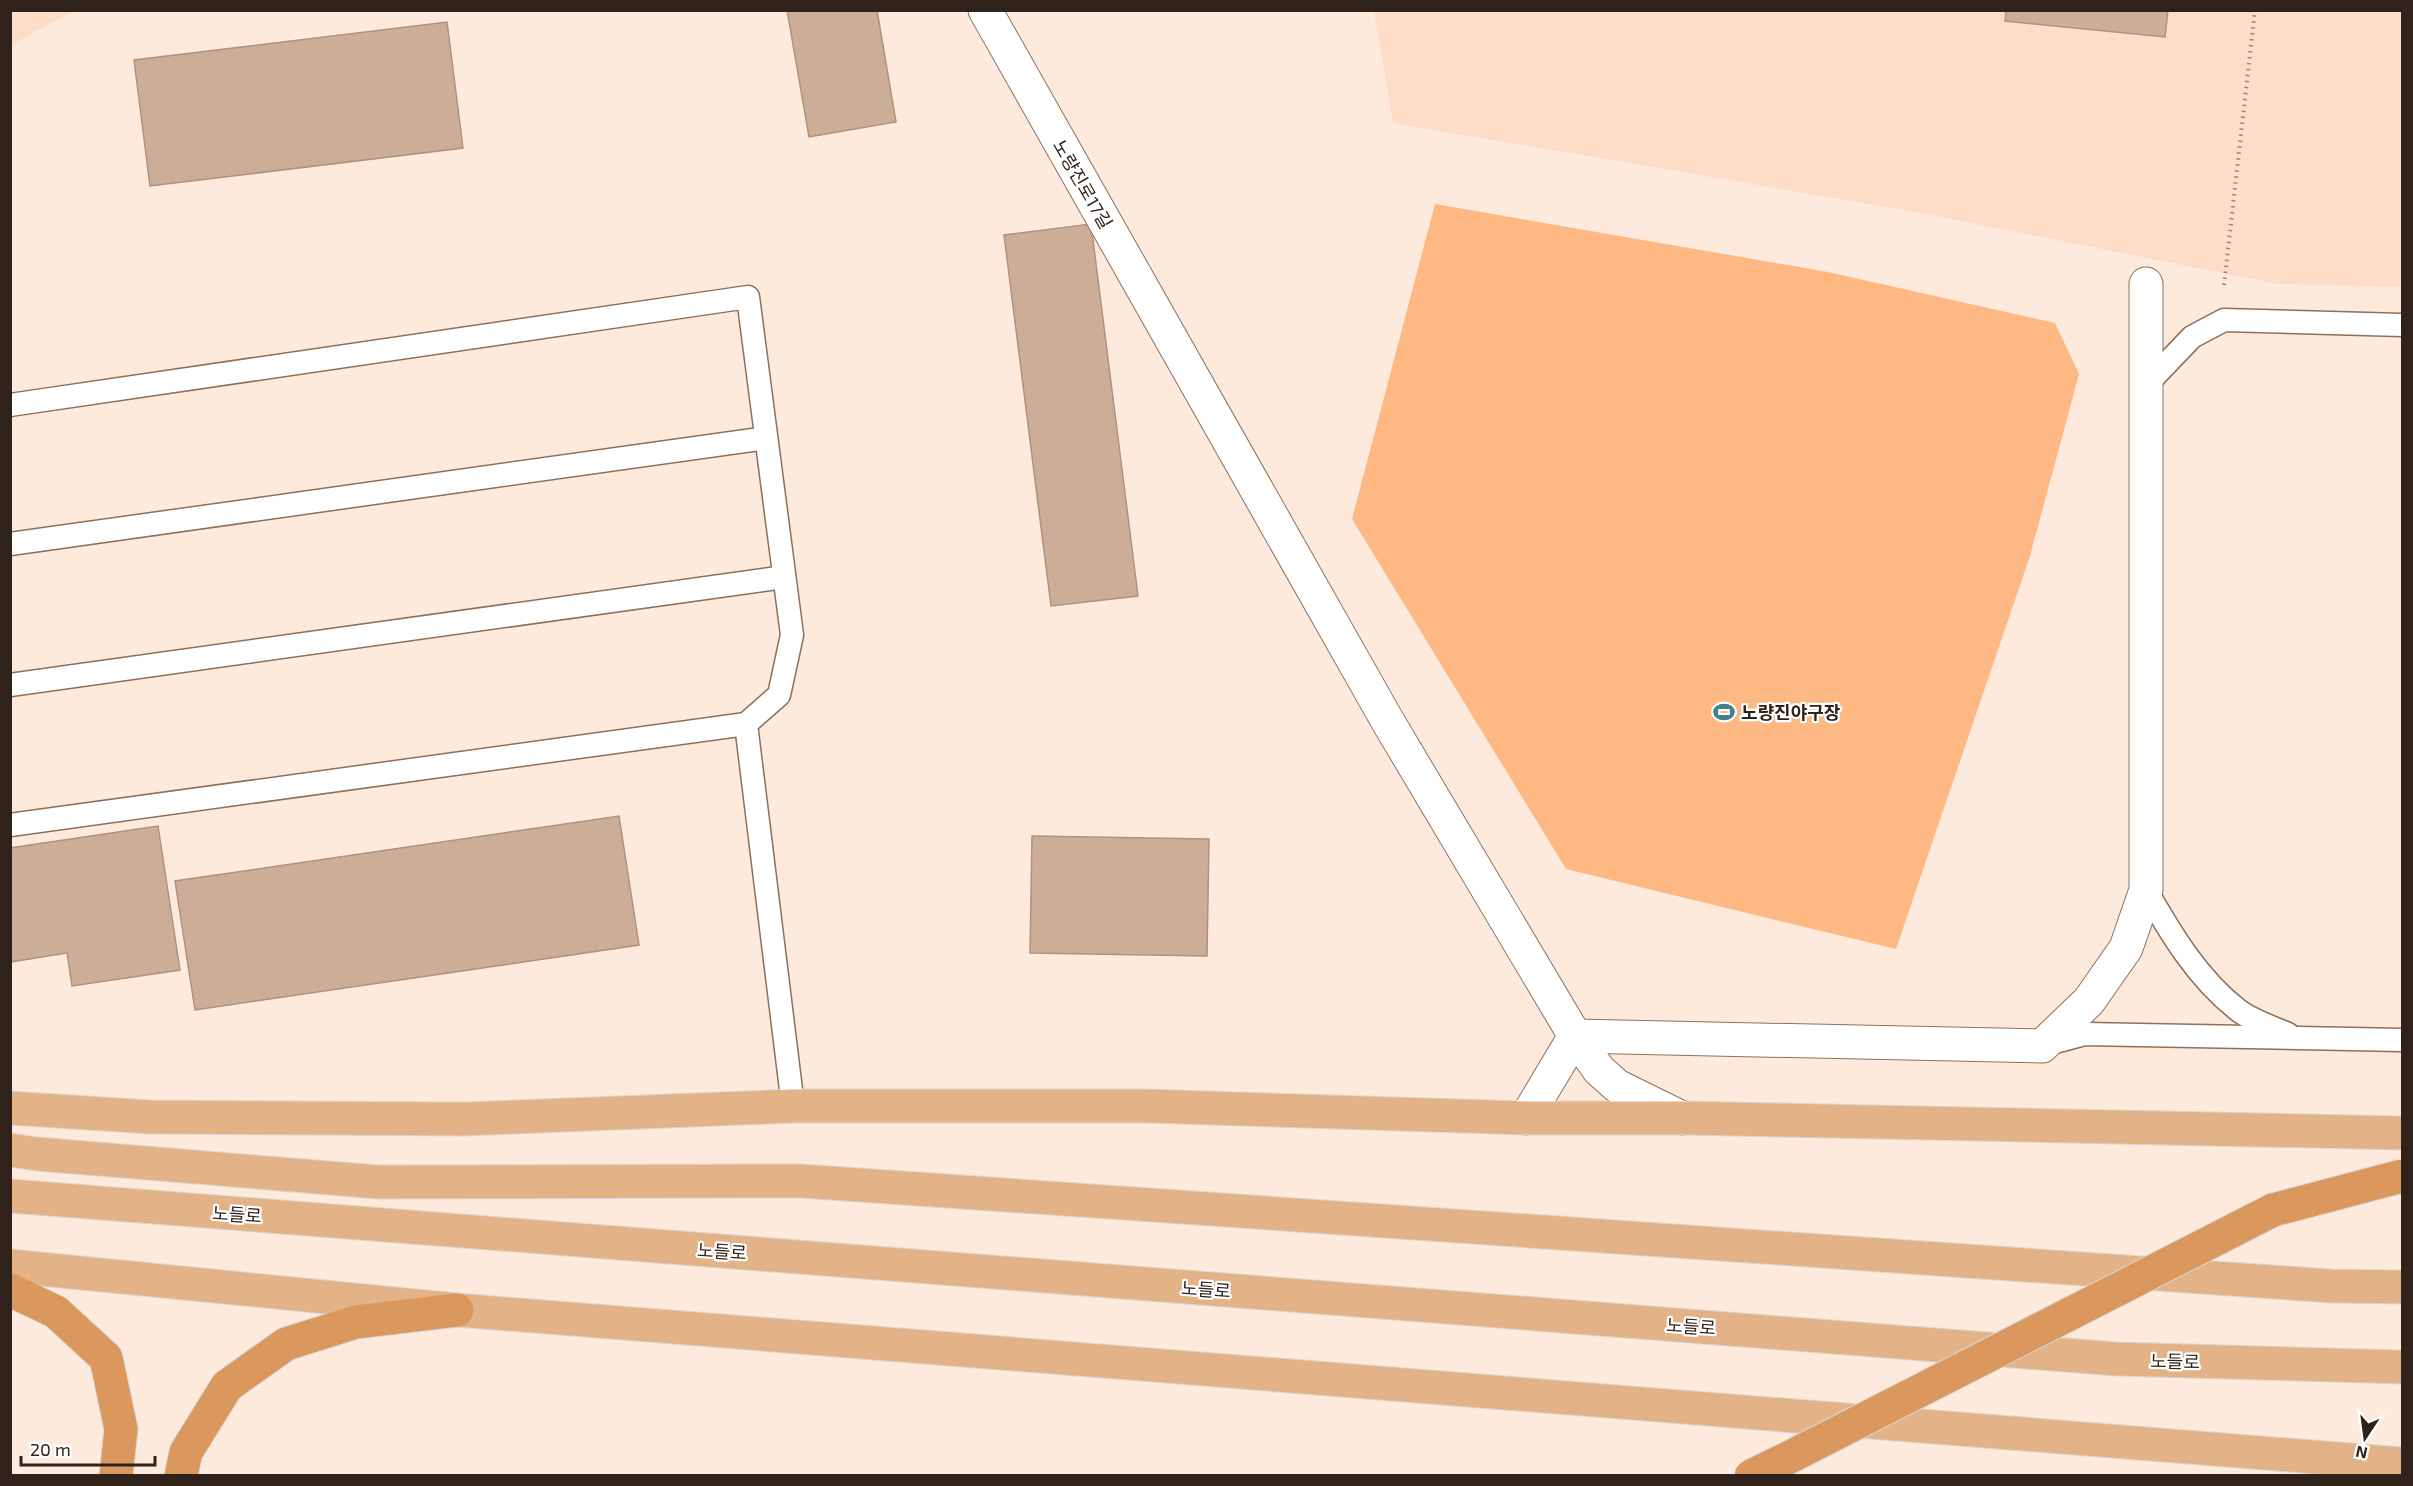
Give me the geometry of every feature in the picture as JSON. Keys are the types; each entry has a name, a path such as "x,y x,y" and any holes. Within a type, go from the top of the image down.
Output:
{"highway":[{"path":"1751,1476 2273,1210 2403,1176"},
{"path":"10,1290 56,1312 106,1358 121,1429 116,1476"},
{"path":"181,1476 186,1452 227,1386 286,1344 356,1322 456,1310"}],"main road":[{"path":"10,1108 150,1117 465,1119 794,1106 1147,1106 1526,1118 1682,1118 2403,1133"},
{"path":"10,1150 378,1182 801,1180 2319,1285 2403,1287"},
{"name":"노들로","path":"10,1196 2116,1359 2403,1367"},
{"path":"10,1266 456,1310 2403,1464"}],"street":[{"name":"노량진로17길","path":"985,10 1387,720 1575,1036 1599,1070 1617,1086 1682,1118"},
{"path":"1526,1118 1575,1036 2042,1046 2089,1001 2126,948 2146,891 2146,284"}],"lane":[{"path":"10,405 747,297 792,635 779,695 746,724 10,825"},
{"path":"2147,384 2192,337 2224,320 2403,325"},
{"path":"10,544 766,438"},
{"path":"10,685 784,577"},
{"path":"746,724 794,1106"},
{"path":"2146,891 2171,933 2200,973 2239,1011 2295,1037"},
{"path":"2042,1046 2085,1034 2403,1040"}],"path":[{"path":"2224,287 2255,10"}],"shaded area":[{"path":"11,10 73,10 73,11 11,45"},
{"path":"1374,11 2402,11 2402,287 2278,284 1916,212 1393,123"},
{"name":"노량진야구장","path":"1435,204 1828,272 2055,323 2079,374 2030,556 1896,949 1566,869 1352,519"}],"building":[{"path":"787,10 877,10 896,122 809,137"},
{"path":"2006,10 2168,10 2165,37 2005,21"},
{"path":"447,22 463,148 150,186 134,60"},
{"path":"1091,224 1138,596 1051,606 1004,235"},
{"path":"619,816 639,945 195,1010 175,881"},
{"path":"158,826 180,970 72,986 67,953 10,962 10,848"},
{"path":"1032,836 1209,839 1207,956 1030,953"}],"place":[{"name":"노량진야구장","path":"1724,712"}]}
